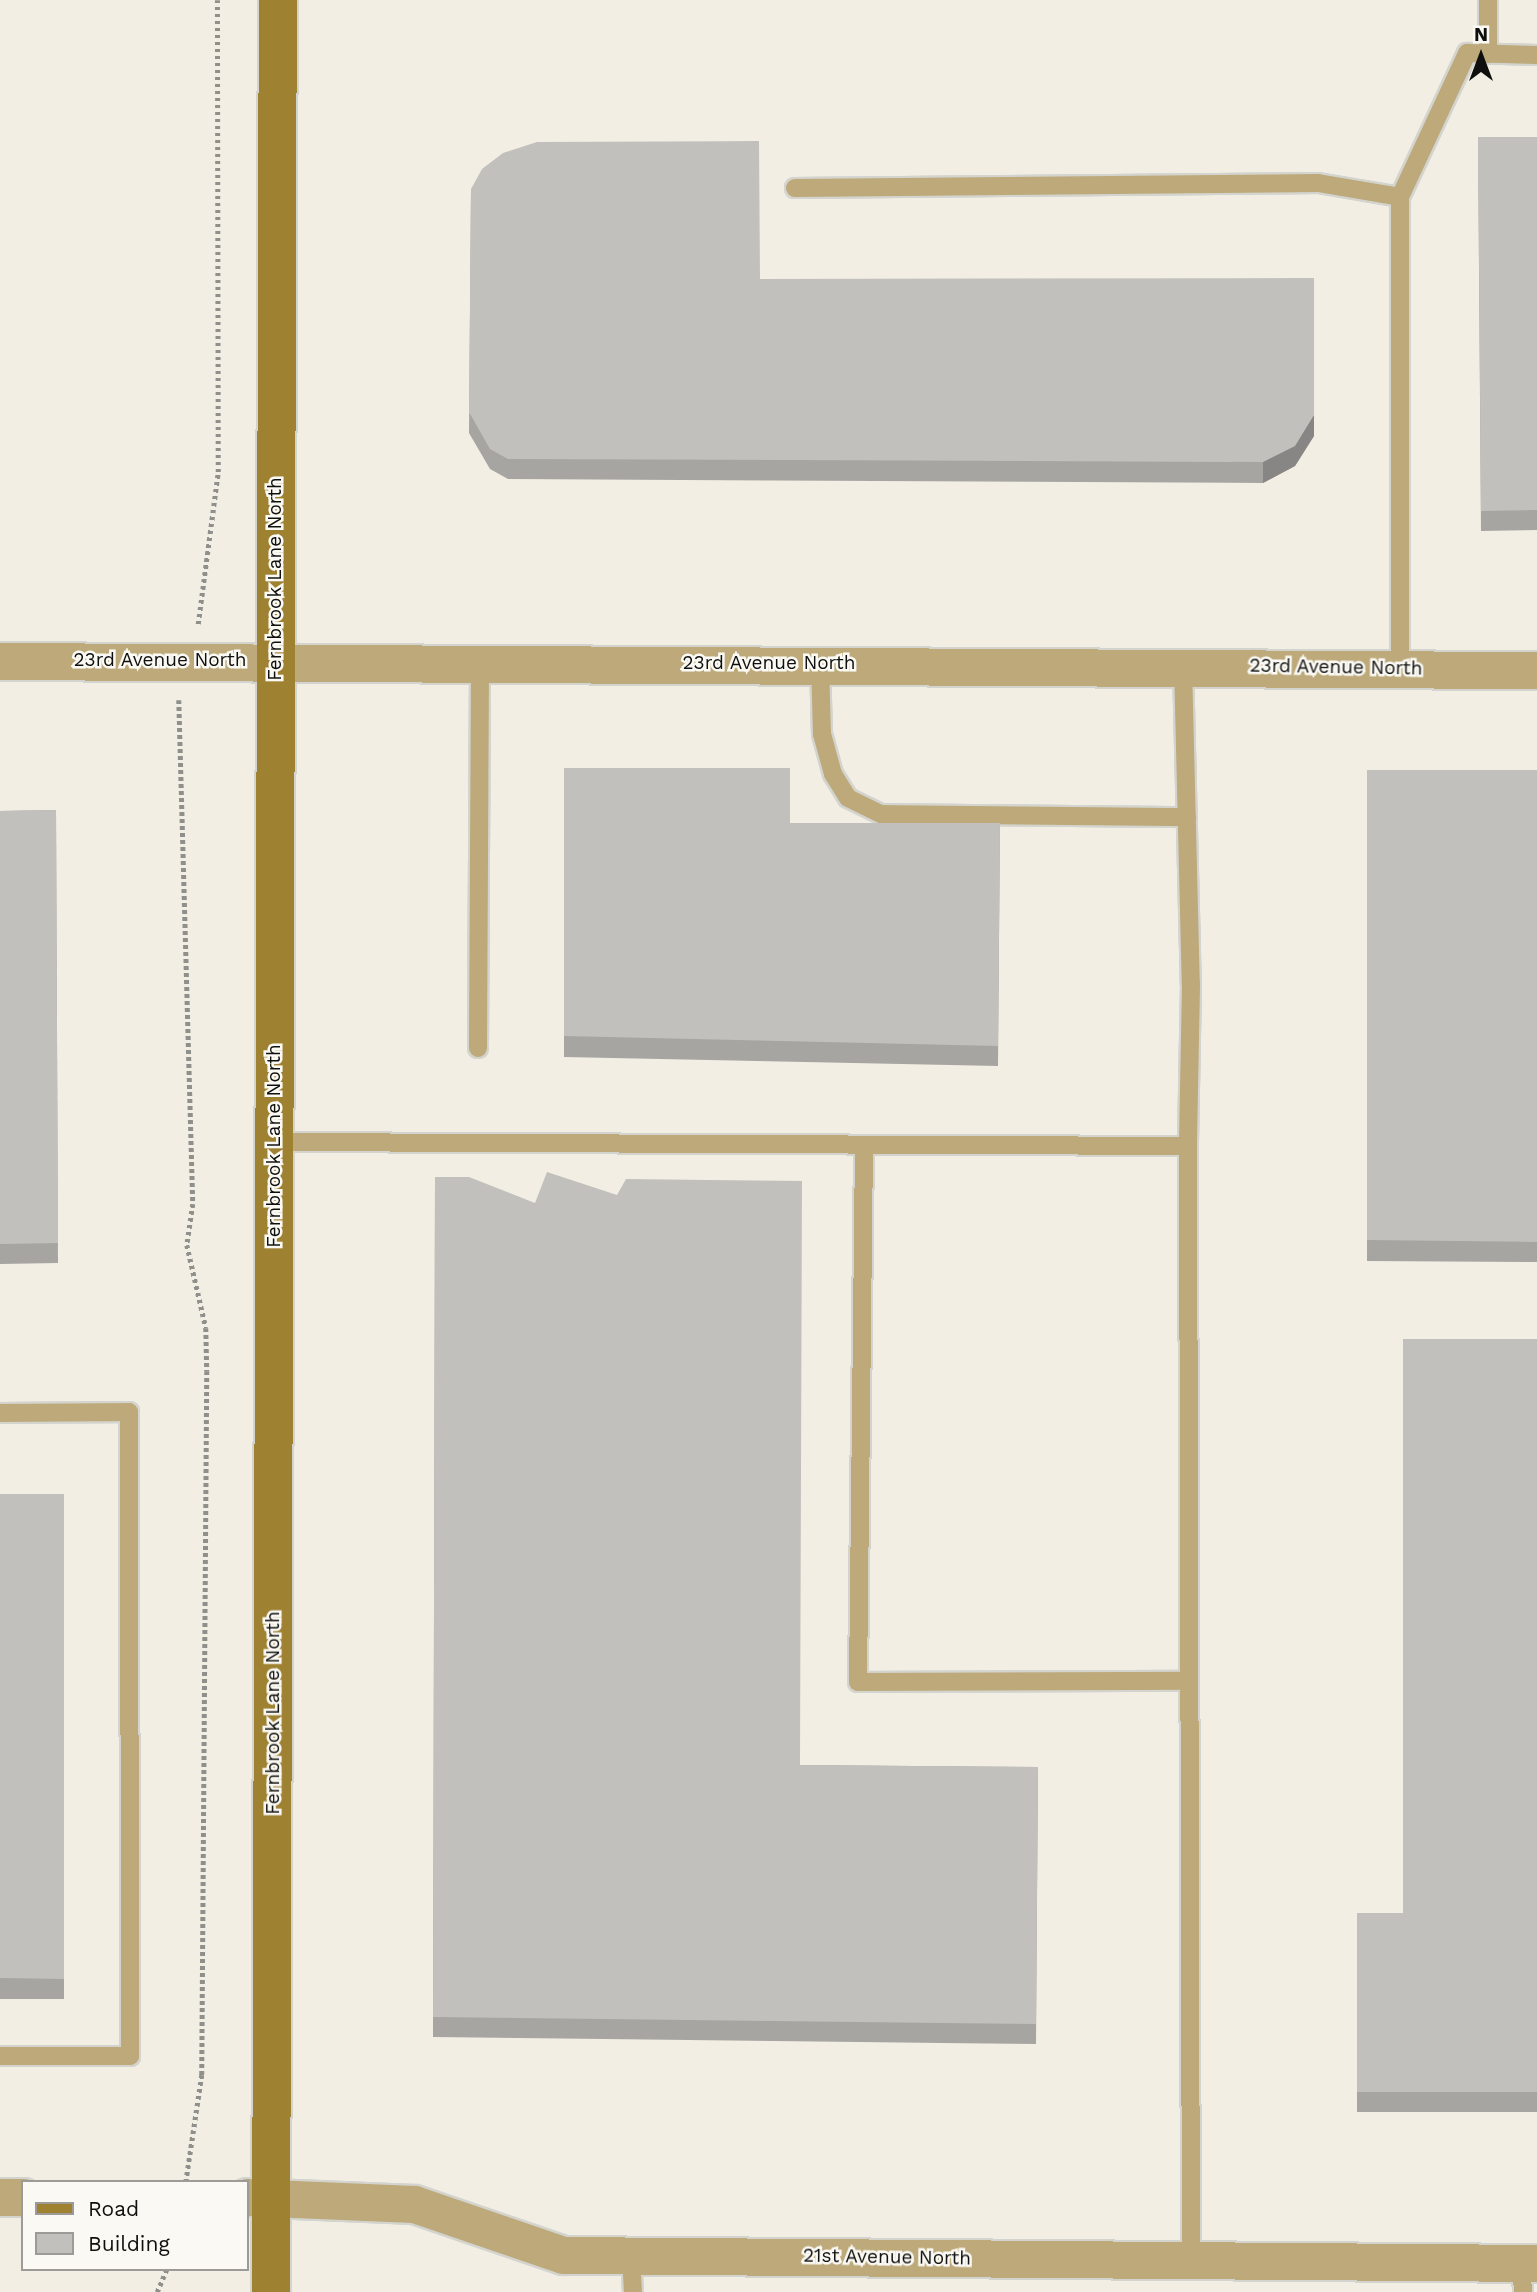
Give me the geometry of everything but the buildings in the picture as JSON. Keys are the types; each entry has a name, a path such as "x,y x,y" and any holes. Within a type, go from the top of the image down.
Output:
{"street":[{"name":"Fernbrook Lane North","path":"271,2292 259,2197 274,1142 278,0"},
{"name":"23rd Avenue North","path":"0,661 480,660 1537,670"},
{"path":"0,2197 21,2197"},
{"name":"21st Avenue North","path":"259,2197 414,2204 519,2245 563,2255 1191,2260 1527,2273"}],"lane":[{"path":"1488,0 1488,54"},
{"path":"1400,667 1400,197 1467,53 1537,55"},
{"path":"795,188 1318,183 1400,197"},
{"path":"478,1048 480,660"},
{"path":"820,663 822,734 833,774 848,798 881,814 1187,817"},
{"path":"1183,665 1187,817 1191,2260"},
{"path":"274,1142 1188,1146"},
{"path":"864,1145 858,1682 1189,1681"},
{"path":"0,1413 129,1412 130,2056 0,2056"},
{"path":"631,2255 632,2292"}],"path":[{"path":"186,2180 202,2076 207,1371 206,1328 187,1245 193,1204 178,697 207,592 218,472 217,0"},
{"path":"157,2292 166,2271"}],"shaded area":[{"path":"0,0 1537,0 1537,2292 0,2292"}]}
